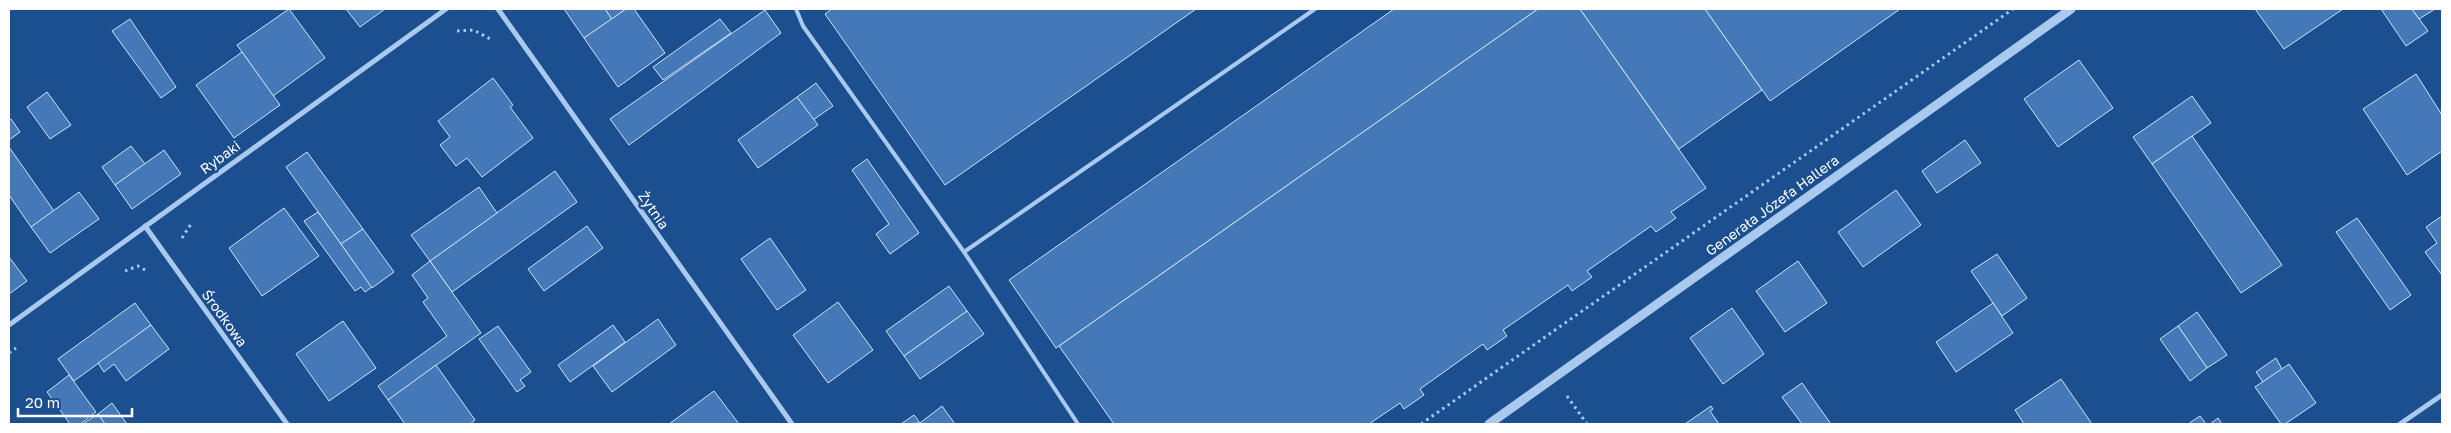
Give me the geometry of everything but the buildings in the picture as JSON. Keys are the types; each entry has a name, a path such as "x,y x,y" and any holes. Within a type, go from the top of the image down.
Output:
{"street":[{"name":"Rybaki","path":"9,326 446,9"},
{"name":"Żytnia","path":"498,9 792,424"},
{"name":"Generała Józefa Hallera","path":"1489,424 2071,9"},
{"name":"Środkowa","path":"145,226 287,424"},
{"path":"2400,424 2442,395"}],"lane":[{"path":"796,9 803,26 964,252 1078,424"},
{"path":"964,252 1315,9"}],"path":[{"path":"1421,424 2013,9"},
{"path":"450,36 458,30 474,30 489,38 495,46"},
{"path":"182,242 182,236 189,225 197,219"},
{"path":"122,272 138,266 153,274"},
{"path":"9,353 17,348"},
{"path":"1554,378 1587,424"}]}
